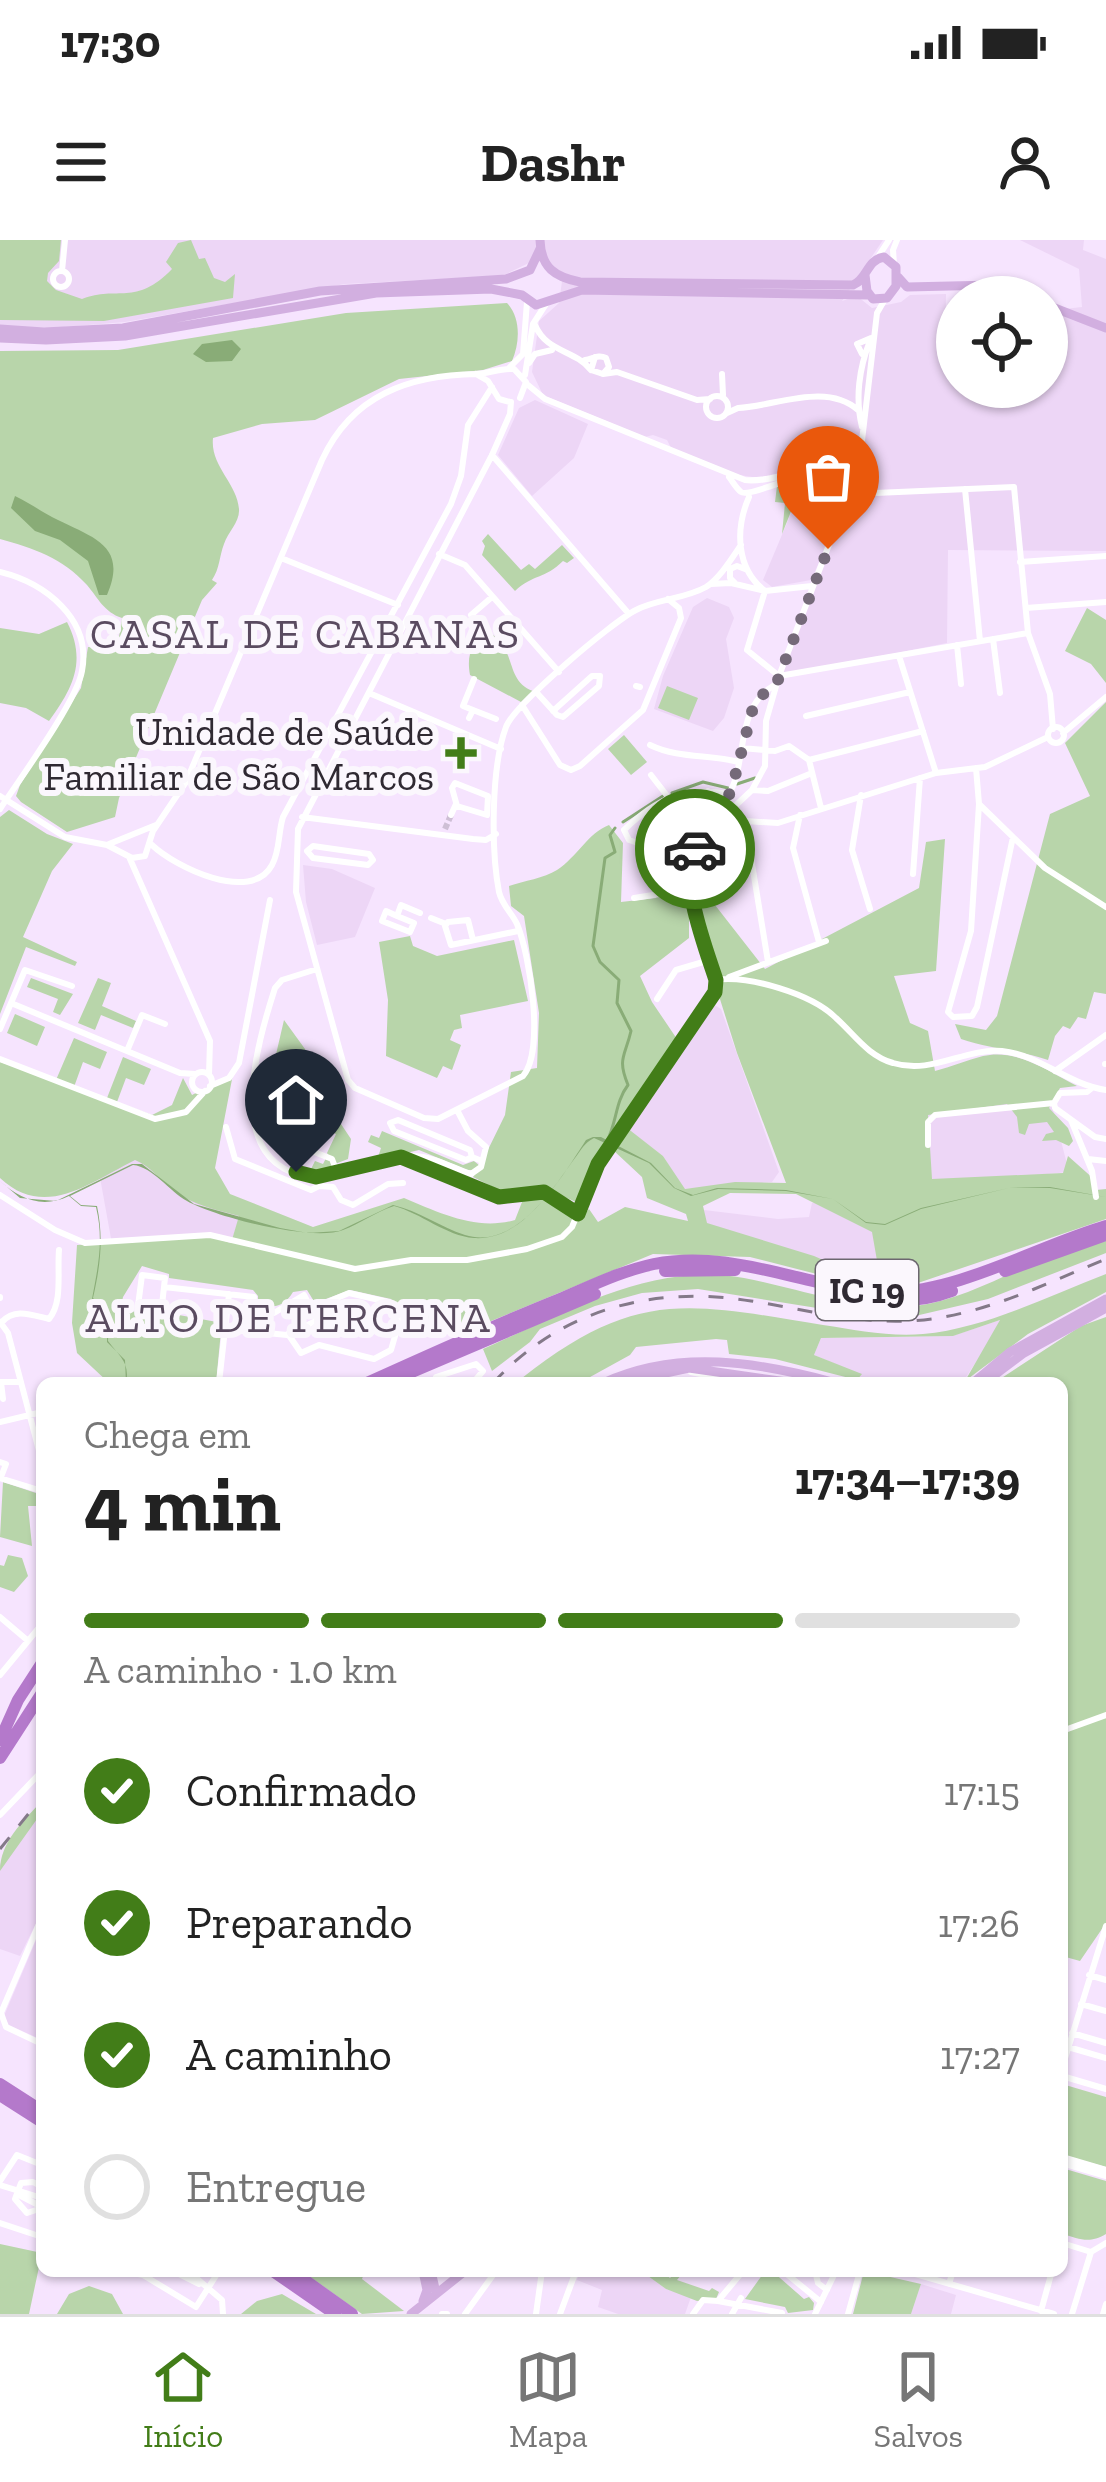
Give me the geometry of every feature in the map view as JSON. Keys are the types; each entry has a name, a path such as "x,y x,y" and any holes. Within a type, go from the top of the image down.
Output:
{"highway":[{"name":"IC 19","path":"381,1377 580,1290 655,1264 716,1260 857,1289 912,1292 941,1287 1106,1231"},
{"name":"IC 19","path":"400,1377 627,1280 660,1272 730,1270 857,1298 916,1300 943,1295 1106,1231"},
{"path":"0,1741 36,1672"},
{"path":"0,1741 36,1687"},
{"path":"0,1758 36,1702"},
{"path":"0,2084 36,2118"},
{"path":"283,2277 335,2314"},
{"path":"300,2277 352,2314"}],"main road":[{"path":"525,298 520,284 540,245"},
{"path":"540,245 557,290 547,303"},
{"path":"0,333 123,328 320,291 488,281 541,268 580,283 853,285 876,259 887,258 907,286 936,286"},
{"path":"888,297 896,270"},
{"path":"865,275 870,296"},
{"path":"0,333 46,340 125,336 376,293 491,289 547,303 582,290 888,297 936,291"},
{"path":"1068,311 1106,324"},
{"path":"980,1377 1010,1352 1106,1304"},
{"path":"992,1377 1106,1304"},
{"path":"622,1377 663,1364 711,1360 811,1377"},
{"path":"646,1377 710,1368 760,1377"},
{"path":"421,2305 428,2277"},
{"path":"430,2277 436,2293"},
{"path":"411,2314 456,2277"}],"street":[{"path":"62,271 65,240"},
{"path":"876,259 893,240"},
{"path":"893,240 896,270"},
{"path":"870,296 877,313"},
{"path":"690,857 712,821 752,790 766,762 766,721 778,680 853,491 877,313 888,297"},
{"path":"142,832 164,855 232,883 260,878 272,865 283,818 454,496 466,430 494,375 523,354 525,298"},
{"path":"520,398 535,321 547,303"},
{"path":"535,321 538,333 556,350 581,359 591,370 617,372 697,400 725,400 738,408"},
{"path":"863,430 858,410 862,358 857,344 871,338 875,326"},
{"path":"591,370 606,347 604,374"},
{"path":"525,378 536,354 556,350"},
{"path":"581,359 596,356"},
{"path":"608,361 617,372"},
{"path":"168,943 142,874 144,856 186,782 327,448 353,412 392,390 506,368 525,378 545,399"},
{"path":"472,374 507,402 509,417 302,817 296,849 296,892 348,1080 355,1088 428,1119 457,1110 530,1068 534,1008 518,931 499,894 496,834 501,749 508,723 523,705 629,614 705,587 735,584 765,591 812,586"},
{"path":"710,414 711,398 722,374"},
{"path":"697,400 722,428 726,414 720,386"},
{"path":"726,414 816,396 843,399 855,394 859,386"},
{"path":"478,408 490,400 545,399 748,480 848,457 862,442"},
{"path":"843,399 858,410"},
{"path":"491,455 629,614"},
{"path":"848,457 859,465"},
{"path":"848,457 853,491"},
{"path":"726,474 740,490 752,494 824,468 847,471 859,465"},
{"path":"740,490 748,480"},
{"path":"748,480 755,488 745,508 741,544 745,569 765,591"},
{"path":"853,491 1014,487 1028,633 1050,694 1050,733 1058,743 1106,697"},
{"path":"965,489 980,641"},
{"path":"705,587 741,544"},
{"path":"439,554 462,563 559,672"},
{"path":"1020,562 1106,556"},
{"path":"281,558 398,605"},
{"path":"735,584 730,569 745,569"},
{"path":"0,572 35,584 54,598 75,623 84,655 76,690 0,809"},
{"path":"765,591 747,650 778,680"},
{"path":"471,615 492,597"},
{"path":"523,705 560,765 571,770 580,766 647,702 681,618 677,605 668,599"},
{"path":"1025,608 1106,602"},
{"path":"720,815 755,700 778,680 1028,633"},
{"path":"992,639 1000,693"},
{"path":"957,645 962,684"},
{"path":"899,656 936,773"},
{"path":"537,692 553,711 565,716 601,683 601,676 594,675 553,711"},
{"path":"474,679 463,706 471,714 496,719"},
{"path":"806,716 910,692"},
{"path":"369,693 501,749"},
{"path":"809,760 922,731"},
{"path":"734,807 755,824 778,823 936,773 1013,758 1050,733 1063,734"},
{"path":"650,745 681,756 703,753 739,762"},
{"path":"742,748 775,751 789,746 809,760 821,808"},
{"path":"976,768 979,804 970,932 948,1012 953,1017 972,1016 977,1006 1013,838"},
{"path":"752,790 768,790 812,773"},
{"path":"651,775 668,797 662,824 668,854"},
{"path":"913,874 920,778"},
{"path":"451,815 455,783 489,799 483,817 456,804"},
{"path":"690,857 676,859 629,839 623,830 668,797 693,789 728,794"},
{"path":"703,836 700,821 708,790"},
{"path":"861,795 852,850 870,909"},
{"path":"3,798 65,837 127,855 164,855"},
{"path":"979,804 1045,868 1106,907"},
{"path":"0,1195 78,1242 210,1234 362,1269 404,1260 460,1261 562,1237 578,1214 607,1150 715,992 692,889 687,826 680,811 665,813"},
{"path":"716,980 822,941 793,848 800,815"},
{"path":"302,817 444,831 486,840 496,834"},
{"path":"746,820 768,962"},
{"path":"105,845 160,821"},
{"path":"687,826 712,821"},
{"path":"0,1059 155,1119 172,1118 192,1106 209,1082 210,1042 127,855 124,838"},
{"path":"296,849 308,851 313,858 368,865 373,860 369,854 313,846 308,851"},
{"path":"634,898 692,889"},
{"path":"192,1085 223,1080 239,1063 271,900"},
{"path":"397,916 401,905 420,914"},
{"path":"386,911 397,916 414,923 410,932 382,921 386,911"},
{"path":"431,918 446,924 468,920 473,940"},
{"path":"446,924 449,944 518,931"},
{"path":"656,999 676,970 710,960"},
{"path":"0,1029 27,969 72,986"},
{"path":"318,969 282,980 275,988 250,1080 266,1156 313,1178 401,1157 434,1159 471,1174 483,1161 485,1144 468,1131 457,1110"},
{"path":"726,979 812,999 869,1051 889,1062 927,1067 1000,1051 1106,1090"},
{"path":"10,1003 180,1073 192,1085"},
{"path":"127,1051 142,1015 165,1024"},
{"path":"1055,1071 1106,1035"},
{"path":"192,1106 197,1073 212,1058"},
{"path":"180,1073 197,1073 209,1082"},
{"path":"928,1145 928,1122 935,1115 1052,1103 1060,1093 1087,1092 1089,1087"},
{"path":"1052,1103 1095,1137 1106,1139"},
{"path":"254,1107 315,1133"},
{"path":"472,1157 470,1150 398,1120 390,1123 394,1131 466,1160 483,1161"},
{"path":"1071,1120 1088,1159 1096,1197"},
{"path":"226,1126 235,1159 311,1190 329,1185 353,1205 388,1184 403,1183"},
{"path":"294,1144 332,1160 337,1172"},
{"path":"401,1157 499,1197 544,1192 578,1214"},
{"path":"430,1169 434,1159"},
{"path":"1088,1159 1106,1160"},
{"path":"291,1182 296,1172"},
{"path":"36,1440 1,1322 22,1313 49,1319 59,1305 59,1250"},
{"path":"138,1306 142,1275 165,1278 162,1305"},
{"path":"164,1287 254,1297 252,1310 274,1313 304,1295 317,1320"},
{"path":"288,1334 301,1353 319,1345 374,1359 391,1350 400,1319 388,1302 349,1293 313,1308"},
{"path":"220,1377 229,1294"},
{"path":"225,1329 288,1334 317,1320 344,1322"},
{"path":"436,1377 476,1364 483,1371 478,1377"},
{"path":"682,1369 704,1377"},
{"path":"3,1399 0,1382 21,1382"},
{"path":"0,1422 36,1413"},
{"path":"0,1462 6,1464 0,1478 36,1489"},
{"path":"0,1617 27,1640"},
{"path":"0,1675 36,1630"},
{"path":"1068,1729 1106,1715"},
{"path":"0,1815 36,1777"},
{"path":"1105,1927 1068,2047 1106,2058"},
{"path":"36,1930 0,2014 6,2027 36,2041"},
{"path":"1095,1954 1106,1953"},
{"path":"1089,1975 1106,1980"},
{"path":"1081,2004 1106,2012"},
{"path":"1072,2033 1106,2043"},
{"path":"1068,2074 1106,2089"},
{"path":"36,2163 16,2155 0,2183 36,2201"},
{"path":"1068,2162 1106,2173"},
{"path":"36,2185 27,2181 16,2191 15,2199 22,2210 36,2210"},
{"path":"0,2223 36,2235"},
{"path":"1072,2314 1090,2252 1106,2243"},
{"path":"1068,2245 1090,2252"},
{"path":"146,2277 196,2307 213,2277"},
{"path":"185,2277 205,2287"},
{"path":"194,2277 222,2300 224,2314"},
{"path":"465,2314 492,2277"},
{"path":"536,2314 541,2277"},
{"path":"560,2314 572,2277"},
{"path":"718,2301 738,2277"},
{"path":"790,2277 821,2302"},
{"path":"816,2277 827,2290"},
{"path":"815,2314 833,2277"},
{"path":"848,2314 858,2277"},
{"path":"931,2277 1054,2314"},
{"path":"949,2284 951,2277"},
{"path":"1040,2312 1050,2277"},
{"path":"693,2314 703,2300 739,2301 782,2313"},
{"path":"732,2314 739,2301"},
{"path":"1103,2314 1106,2304"}],"shaded area":[{"path":"0,240 883,240 842,301 857,296 872,308 901,302 910,295 936,294 936,408 1068,408 1068,309 1082,307 1079,269 1020,240 1084,240 1083,250 1106,259 1106,551 948,550 947,643 781,676 810,589 851,503 857,442 843,456 759,478 739,475 671,448 667,440 645,437 543,395 532,372 539,321 559,303 563,274 548,261 531,262 502,276 345,284 125,322 51,328 0,326"},
{"path":"0,240 61,240 59,261 47,281 56,290 82,299 147,288 172,269 166,262 178,243 191,240 214,278 225,282 235,274 233,298 104,321 0,320"},
{"path":"507,303 518,331 512,361 483,370 399,379 315,420 262,424 213,438 216,457 237,500 238,518 212,580 217,583 202,600 115,817 67,832 21,802 16,796 20,785 81,688 88,647 117,649 122,618 58,561 0,539 0,351 118,350 346,313"},
{"path":"232,340 241,349 232,361 206,362 193,354 202,344"},
{"path":"535,400 588,424 574,458 532,496 498,455 519,408"},
{"path":"832,470 848,480 838,517 834,507 802,494 782,534 785,503 775,502 777,486"},
{"path":"804,495 843,510 811,580 772,587 763,580 797,499 801,501"},
{"path":"15,496 104,546 113,565 107,595 99,595 88,561 60,540 35,531 11,508"},
{"path":"488,534 521,570 529,564 535,569 562,545 574,558 515,591 482,555 482,541"},
{"path":"707,598 729,607 734,618 726,639 734,688 724,718 713,731 654,709 693,607"},
{"path":"1087,608 1106,620 1106,683 1091,664 1065,651"},
{"path":"67,622 76,649 74,674 49,721 26,708 0,703 0,628 39,634"},
{"path":"486,627 504,648 518,679 533,691 521,702 470,675 472,649"},
{"path":"667,686 698,698 689,720 658,708"},
{"path":"1106,702 1106,994 1094,992 1086,1019 1078,1017 1070,1029 1063,1026 1048,1060 961,1039 955,1024 986,1030 997,1016 1050,814 1090,796 1065,743"},
{"path":"624,735 647,762 631,775 608,749"},
{"path":"9,810 73,844 52,871 23,937 77,962 75,966 26,947 0,1014 0,817"},
{"path":"609,825 623,843 621,902 656,898 668,864 690,873 765,969 919,888 926,842 945,839 936,971 894,976 910,1023 928,1031 935,1071 983,1056 1008,1055 1077,1086 1060,1088 1049,1108 1068,1128 1073,1141 1069,1146 1042,1141 1054,1132 1047,1122 1029,1124 1025,1135 1019,1133 1017,1117 1007,1104 928,1115 932,1179 1063,1173 1068,1156 1095,1180 1096,1190 1106,1189 1106,1219 915,1284 852,1283 750,1257 653,1254 479,1326 426,1318 414,1331 391,1299 350,1290 315,1303 307,1290 293,1292 278,1305 264,1306 258,1305 253,1290 169,1278 169,1274 142,1266 123,1297 120,1312 157,1311 217,1322 221,1331 217,1377 103,1377 77,1353 72,1323 77,1245 211,1237 231,1243 239,1216 181,1196 135,1160 84,1187 50,1197 17,1190 0,1178 0,1062 56,1080 74,1038 107,1052 100,1069 83,1062 74,1087 107,1098 123,1057 151,1069 144,1085 126,1078 117,1102 152,1115 172,1105 183,1078 192,1095 233,1074 215,1168 230,1194 313,1227 404,1198 458,1219 501,1223 515,1220 522,1202 540,1194 581,1218 589,1209 598,1222 625,1207 688,1221 686,1214 647,1198 642,1177 613,1150 576,1202 544,1188 501,1191 473,1177 478,1170 467,1170 419,1150 377,1160 381,1148 368,1142 371,1135 379,1138 382,1131 463,1165 474,1161 480,1166 505,1115 511,1072 537,1068 539,1013 524,916 511,906 509,886 557,870","holes":["689,901 737,1053 786,1183 735,1182 685,1189 663,1156 622,1124 677,1039 640,976 689,938","730,1193 796,1194 872,1232 879,1272 862,1277 814,1256 707,1223 703,1206"]},
{"path":"303,865 332,869 375,888 355,937 317,945"},
{"path":"410,936 413,946 437,956 514,940 528,1001 460,1015 462,1028 454,1030 450,1040 461,1045 452,1070 443,1066 437,1078 386,1056 388,1000 379,942"},
{"path":"31,978 73,994 60,1015 53,1012 58,999 27,987"},
{"path":"98,978 111,983 102,1006 136,1021 133,1028 101,1015 95,1030 78,1023"},
{"path":"713,1004 721,1009 779,1172 772,1182 684,1189 663,1156 626,1128"},
{"path":"15,1014 45,1027 37,1046 7,1033"},
{"path":"284,1020 305,1049 321,1093 334,1103 351,1139 348,1159 335,1164 335,1171 308,1175 315,1161 332,1160 327,1153 336,1134 326,1130 328,1122 301,1111 303,1104 274,1063"},
{"path":"1050,1098 1069,1172 928,1185 916,1109"},
{"path":"593,1137 601,1137 651,1163 675,1188 693,1195 717,1188 786,1190 833,1199 786,1191 718,1189 691,1196 674,1188 649,1163 594,1138 565,1171 586,1140"},
{"path":"143,1155 240,1215 231,1243 112,1244 99,1172"},
{"path":"132,1164 142,1164 194,1204 302,1232 264,1226 200,1207 187,1201 180,1197 147,1170 133,1165 70,1196 81,1205 97,1206 100,1242 96,1207 81,1206 69,1196 58,1200"},
{"path":"1009,1188 921,1209 885,1225 866,1223 833,1199 866,1222 885,1224 921,1208"},
{"path":"812,1203 879,1232 881,1267 876,1280 854,1280 702,1223 704,1210 778,1219 809,1217"},
{"path":"393,1205 465,1235 484,1237 474,1238 453,1233 394,1206 383,1210"},
{"path":"1106,1241 1106,1253 988,1299 915,1316 817,1308 698,1289 642,1293 540,1329 492,1371 483,1349 609,1294 675,1277 744,1278 851,1302 916,1306 951,1298 1059,1254"},
{"path":"100,1242 100,1253 93,1298 109,1316 108,1341 117,1352 107,1342 108,1317 92,1299"},
{"path":"1106,1274 1106,1292 1028,1334 970,1377 1000,1320 953,1336 821,1338 814,1355 862,1374 860,1377 729,1354 727,1340 716,1339 636,1347 590,1377 523,1377 598,1329 665,1309 735,1311 898,1335 947,1331"},
{"path":"1106,1317 1106,1923 1080,1961 1068,1958 1068,1377 1003,1377 1081,1326"},
{"path":"1002,1323 966,1377 859,1377 814,1355 821,1338 952,1336"},
{"path":"3,1482 36,1493 36,1506 28,1506 32,1546 0,1537"},
{"path":"8,1555 22,1558 28,1576 14,1592 0,1587 0,1565 4,1566"},
{"path":"36,1807 36,1820 0,1871 8,1841"},
{"path":"36,1820 36,1923 20,1956 0,1949 0,1864"},
{"path":"36,1940 36,2037 9,2025 4,2016"},
{"path":"1068,2086 1106,2097 1106,2167 1068,2157"},
{"path":"1068,2170 1106,2181 1106,2234 1079,2239 1068,2236"},
{"path":"0,2244 36,2252 37,2277 29,2314 0,2314"},
{"path":"310,2277 363,2277 404,2311 362,2314"},
{"path":"649,2277 666,2289 691,2297 685,2314 618,2314 598,2307 602,2290 577,2280"},
{"path":"649,2277 679,2277 677,2280 719,2292 716,2299 697,2301"},
{"path":"761,2277 779,2277 814,2303 813,2310 788,2313 785,2307 745,2299"},
{"path":"862,2277 921,2284 911,2314 853,2314"},
{"path":"921,2284 956,2295 951,2314 911,2314"},
{"path":"89,2286 112,2294 123,2314 57,2314 69,2294"},
{"path":"282,2294 316,2314 241,2314 257,2301"}],"waterway":[{"path":"737,784 755,778"},
{"path":"672,793 703,782 728,788"},
{"path":"623,822 663,796"},
{"path":"607,1141 628,1085 623,1063 631,1031 617,1003 619,980 600,962 593,946 605,858 615,852 610,835 615,828"}],"tunnel":[{"path":"445,829 451,815"}],"railway":[{"path":"499,1377 548,1337 579,1320 645,1300 715,1297 867,1320 932,1319 1008,1299 1106,1259"},
{"path":"0,1849 36,1804"}],"way so far":[{"path":"695,849 720,815 736,780 755,700 776,685 828,549"}],"place":[{"name":"Unidade de Saúde Familiar de São Marcos","path":"461,753"}],"district":[{"name":"CASAL DE CABANAS","path":"306,633"},
{"name":"ALTO DE TERCENA","path":"289,1317"}],"route":[{"path":"296,1172 316,1177 401,1157 499,1197 544,1192 578,1214 598,1164 715,992 716,980 694,907 689,858 695,849"}]}
